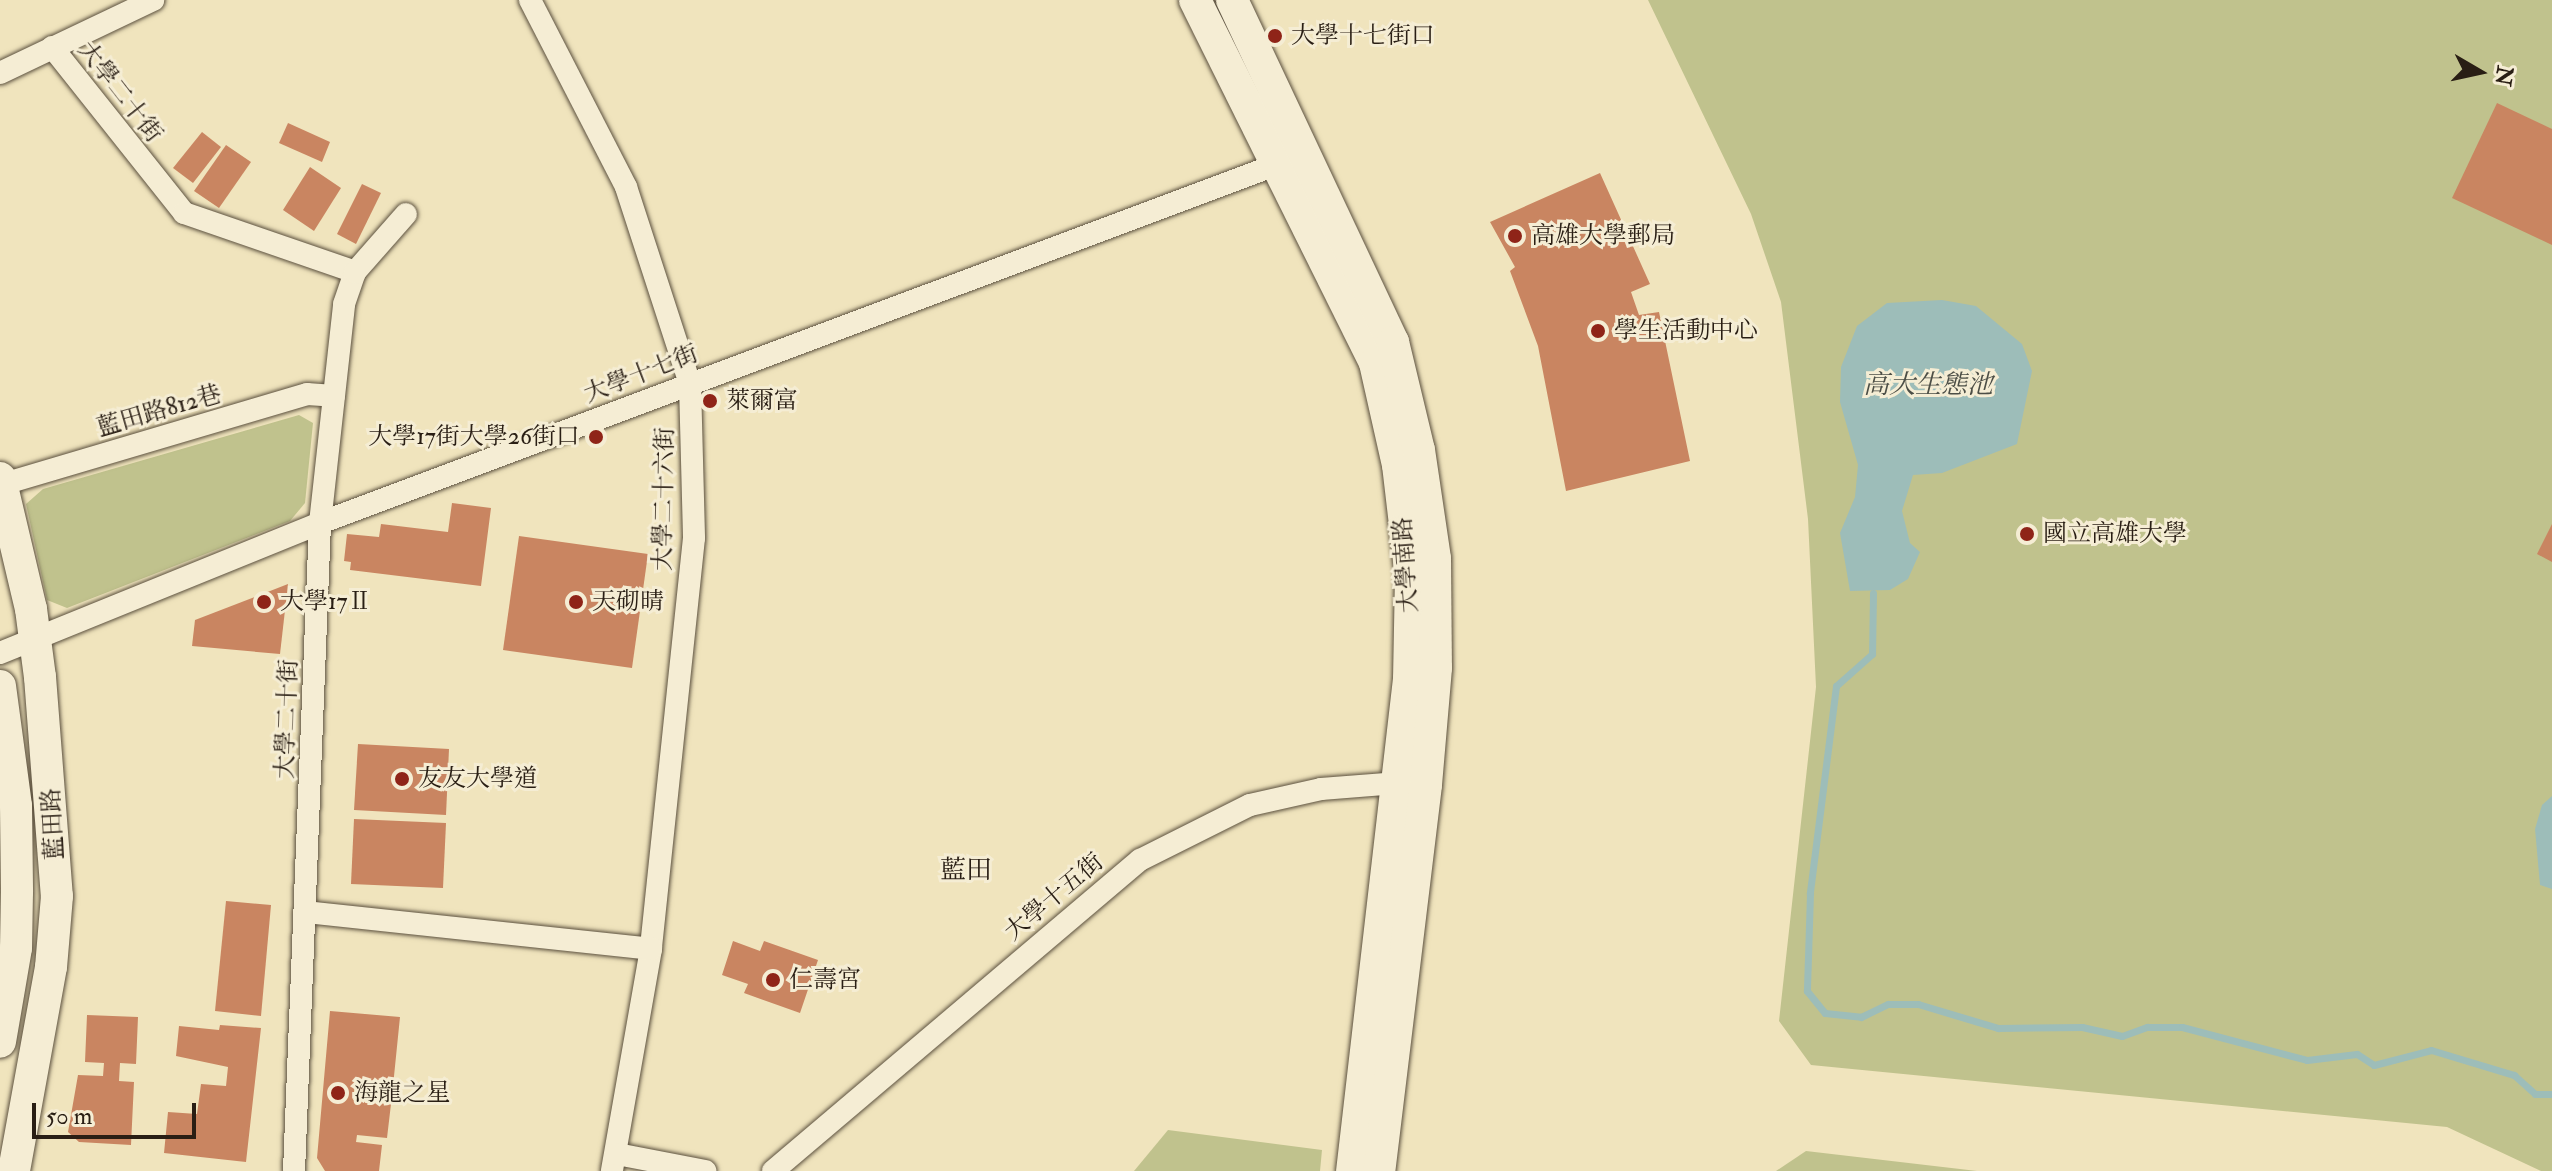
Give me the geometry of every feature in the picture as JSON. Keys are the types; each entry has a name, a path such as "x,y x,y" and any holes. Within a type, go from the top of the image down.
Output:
{"street":[{"path":"0,73 153,0"},
{"name":"大學二十六街","path":"530,0 626,187 690,384 694,538 651,949 614,1162"},
{"name":"大學南路","path":"1195,0 1375,363 1398,465 1411,576 1413,783 1379,1171"},
{"name":"大學南路","path":"1232,0 1393,342 1419,450 1435,559 1436,668 1413,783 1352,1171"},
{"name":"大學二十街","path":"52,47 184,213 355,272"},
{"name":"大學十七街","path":"0,653 320,523 1305,154"},
{"name":"大學二十街","path":"294,1171 320,523 344,304 355,272 406,214"},
{"name":"藍田路812巷","path":"1,482 307,394 334,396"},
{"name":"藍田路","path":"1,482 35,639 53,797 57,896 51,967 14,1171"},
{"name":"藍田路","path":"0,686 16,806 17,892 16,948 0,1044"},
{"name":"大學十五街","path":"773,1171 1140,860 1250,805 1321,789 1413,783"},
{"path":"306,912 651,949"},
{"path":"0,1044 36,1054"},
{"path":"614,1162 705,1171"}],"green space":[{"name":"國立高雄大學","path":"1648,0 2552,0 2552,1171 2541,1171 2447,1127 1811,1065 1779,1021 1816,687 1808,519 1781,302 1751,214"},
{"path":"299,415 313,423 305,503 290,521 67,608 47,600 26,504 43,489"},
{"path":"1168,1130 1322,1150 1320,1171 1134,1171"},
{"path":"1806,1151 1977,1171 1776,1171"}],"water":[{"name":"高大生態池","path":"1942,300 1976,306 2022,344 2032,371 2017,444 1942,473 1913,475 1902,511 1910,543 1920,552 1908,579 1890,590 1850,591 1840,533 1855,497 1858,465 1840,402 1841,367 1857,326 1887,303"},
{"path":"2552,796 2552,889 2540,885 2535,829 2542,805"}],"building":[{"path":"2497,103 2552,129 2552,245 2452,198"},
{"path":"288,123 330,142 322,162 279,143"},
{"path":"202,132 221,147 193,183 173,168"},
{"path":"226,145 251,162 219,208 194,191"},
{"path":"310,167 341,188 314,231 283,210"},
{"name":"學生活動中心","path":"1600,173 1650,284 1631,292 1639,315 1659,312 1690,461 1566,491 1538,346 1510,271 1515,267 1490,222"},
{"path":"362,184 381,193 356,244 337,234"},
{"path":"452,503 491,508 481,586 350,570 351,562 344,561 347,534 379,537 381,524 448,532"},
{"path":"2552,524 2552,562 2537,554"},
{"name":"天砌晴","path":"519,536 648,554 632,668 503,650"},
{"name":"大學17Ⅱ","path":"288,584 280,654 192,646 195,620"},
{"name":"友友大學道","path":"358,744 449,749 446,815 354,810"},
{"name":"友友大學道","path":"354,819 446,823 443,888 351,884"},
{"path":"226,901 271,905 261,1016 215,1011"},
{"name":"仁壽宮","path":"733,941 760,951 764,941 818,960 800,1013 744,993 748,984 722,975"},
{"name":"海龍之星","path":"330,1011 400,1017 393,1086 355,1083 353,1100 391,1104 387,1138 357,1135 356,1142 382,1145 379,1171 325,1171 317,1158"},
{"path":"87,1015 138,1017 136,1064 120,1063 119,1081 134,1082 131,1145 79,1142 68,1132 78,1075 103,1076 104,1063 85,1062"},
{"path":"220,1025 261,1028 246,1162 164,1153 168,1112 197,1114 201,1084 226,1086 228,1067 176,1056 179,1026 219,1030"}],"waterway":[{"path":"1873,593 1872,654 1836,686 1810,893 1807,991 1825,1013 1861,1017 1888,1004 1918,1004 1998,1028 2082,1027 2122,1036 2147,1027 2182,1027 2307,1060 2357,1054 2374,1065 2431,1050 2514,1075 2535,1094 2552,1094"}],"place":[{"name":"大學十七街口","path":"1275,36"},
{"name":"高雄大學郵局","path":"1515,236"},
{"name":"學生活動中心","path":"1598,331"},
{"name":"萊爾富","path":"710,401"},
{"name":"大學17街大學26街口","path":"596,437"},
{"name":"國立高雄大學","path":"2027,534"},
{"name":"大學17Ⅱ","path":"264,602"},
{"name":"天砌晴","path":"576,602"},
{"name":"友友大學道","path":"402,779"},
{"name":"仁壽宮","path":"773,980"},
{"name":"海龍之星","path":"338,1093"}],"district":[{"name":"藍田","path":"966,871"}]}
